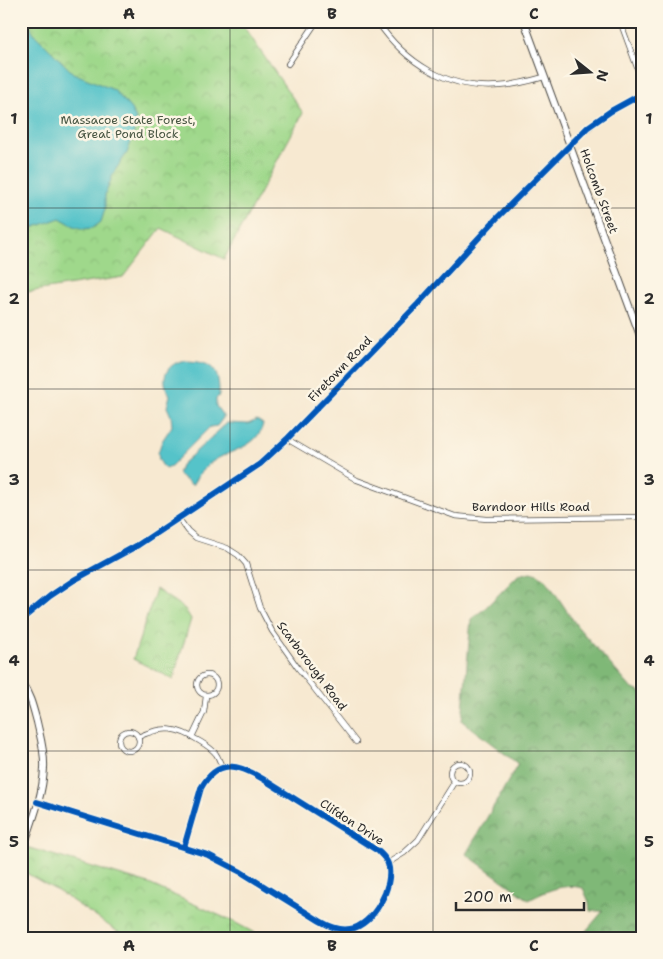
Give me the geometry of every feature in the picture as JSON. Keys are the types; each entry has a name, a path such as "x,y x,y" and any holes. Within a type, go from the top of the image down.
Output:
{"street":[{"path":"288,64 317,21"},
{"path":"378,21 407,55 424,68 442,78 462,85 501,86 544,77"},
{"name":"Holcomb Street","path":"524,21 642,341"},
{"path":"620,21 642,81"},
{"name":"Firetown Road","path":"21,620 50,596 74,580 138,545 246,474 287,439 418,304 496,219 570,145 588,128 611,111 642,94"},
{"name":"Barndoor Hills Road","path":"287,439 357,480 455,516 487,519 642,517"},
{"name":"Scarborough Road","path":"178,519 196,538 227,548 238,555 246,564 260,608 272,632 356,742"},
{"path":"207,675 213,677 217,686 212,694 206,696 198,690 197,683 200,677 207,675"},
{"path":"21,682 29,694 44,752 44,774 38,802 21,854"},
{"path":"192,736 204,712 206,696"},
{"path":"138,736 160,729 178,730 211,748 223,768 209,776 201,788 184,847"},
{"path":"131,731 138,736 139,744 135,749 128,751 120,746 120,738 124,732 131,731"},
{"path":"458,762 465,763 470,771 469,778 464,782 455,781 450,776 452,766 458,762"},
{"name":"Clifdon Drive","path":"38,802 208,855 329,926 349,930 363,924 372,914 388,886 388,863 384,857 370,846 247,769 230,766 223,768"},
{"path":"388,863 404,853 418,840 455,781"}],"green space":[{"name":"Massacoe State Forest, Great Pond Block","path":"21,21 243,21 242,24 303,113 224,259 161,228 123,277 21,293"},
{"path":"531,572 538,574 547,581 577,626 631,688 642,693 642,938 580,938 603,911 590,911 589,902 583,888 562,887 529,900 466,854 518,764 462,721 471,619 483,610 518,575"},
{"path":"156,589 185,609 191,619 173,679 133,659"},
{"path":"26,847 149,884 232,921 264,938 127,938 61,893 21,870 21,861"}],"water":[{"path":"21,21 27,21 35,35 73,73 114,90 131,109 136,119 133,137 127,153 114,172 105,195 105,209 101,222 93,228 84,229 74,226 60,218 32,228 25,236 21,236"},
{"path":"181,361 206,364 215,371 219,386 216,406 223,418 217,426 210,427 166,469 159,460 158,453 162,441 172,426 171,416 167,407 170,395 165,379 171,366"},
{"path":"257,420 263,424 255,439 249,444 209,464 192,485 178,474 181,465 227,423 248,424"}],"cycle path":[{"path":"21,620 50,596 74,580 138,545 260,464 287,439 418,304 496,219 588,127 611,111 642,94"},
{"path":"37,802 208,855 241,872 320,921 338,929 350,929 367,921 380,903 388,883 388,864 378,851 263,779 237,767 221,768 214,772 201,788 184,847"}]}
